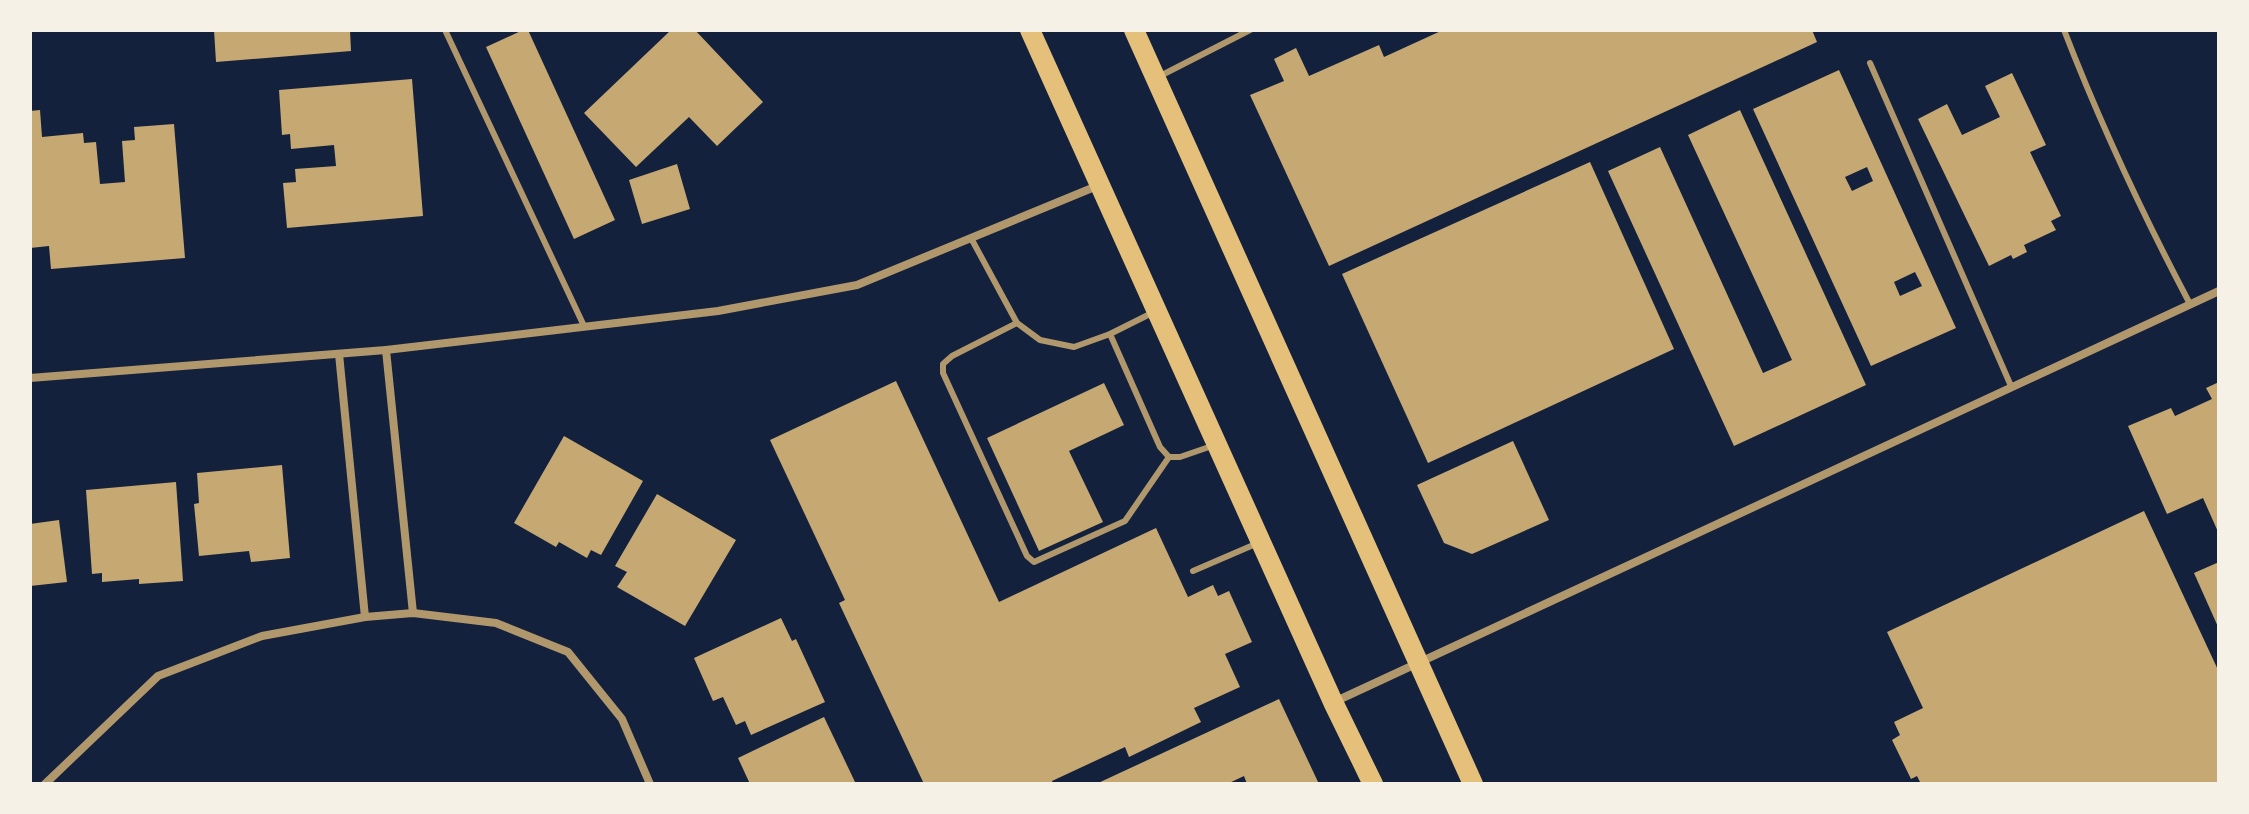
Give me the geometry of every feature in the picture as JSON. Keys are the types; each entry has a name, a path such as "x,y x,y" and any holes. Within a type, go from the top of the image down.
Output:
{"main road":[{"path":"1030,30 1333,702 1373,784"},
{"path":"1134,30 1473,784"}],"street":[{"path":"30,378 386,350 718,311 857,285 1102,184"},
{"path":"1333,702 2219,291"},
{"path":"386,350 413,613"},
{"path":"339,354 365,617"},
{"path":"45,784 158,676 262,636 365,617 413,613 496,623 568,652 622,719 650,784"}],"lane":[{"path":"445,30 584,326"},
{"path":"1157,78 1250,30"},
{"path":"2064,30 2117,154 2190,304"},
{"path":"1870,63 2011,386"},
{"path":"971,238 1017,323 1040,340 1074,347 1110,334 1158,310"},
{"path":"1017,323 952,356 943,364 943,373 1027,556 1034,562 1125,521 1169,457"},
{"path":"1110,334 1160,447 1169,457 1180,457 1218,444"},
{"path":"1193,571 1261,542"}],"building":[{"path":"214,30 350,30 351,51 216,62"},
{"path":"528,30 615,220 574,239 486,47"},
{"path":"671,30 695,30 763,102 717,146 689,117 636,167 584,113"},
{"path":"1443,30 1812,30 1817,42 1329,266 1250,95 1284,81 1274,59 1296,48 1309,76 1379,45 1384,57"},
{"path":"1839,70 1956,328 1871,366 1753,109","holes":["1867,167 1873,181 1852,191 1845,177","1915,272 1922,286 1900,296 1894,282"]},
{"path":"2012,73 2046,145 2030,152 2061,216 2051,221 2056,230 2024,245 2027,252 2013,259 2011,255 1989,266 1918,119 1947,104 1962,135 2000,117 1985,86"},
{"path":"412,79 423,216 287,228 283,183 296,182 295,169 336,166 334,145 291,149 290,134 282,135 279,90"},
{"path":"40,110 42,137 83,133 84,143 96,142 100,184 125,182 122,141 135,140 134,127 174,124 185,258 51,269 49,246 30,248 30,111"},
{"path":"1740,110 1866,385 1734,446 1608,171 1660,147 1763,373 1792,360 1688,135"},
{"path":"1590,162 1674,349 1428,463 1342,274"},
{"path":"677,164 690,209 642,224 629,180"},
{"path":"896,381 999,602 1156,528 1188,597 1213,585 1218,596 1229,591 1252,642 1225,654 1240,687 1194,708 1201,722 1129,757 1125,747 1052,781 1053,784 924,784 839,603 845,600 770,440"},
{"path":"2219,382 2219,534 2203,498 2167,514 2128,426 2171,408 2175,416 2212,399 2206,388"},
{"path":"1104,383 1124,425 1069,451 1103,522 1039,551 987,438"},
{"path":"564,436 643,481 601,555 591,550 587,558 559,542 556,547 514,523"},
{"path":"1513,441 1549,520 1472,554 1444,543 1417,485"},
{"path":"282,465 290,558 251,562 249,551 199,556 194,504 199,503 197,473"},
{"path":"176,482 183,581 139,584 139,579 102,582 102,573 92,574 86,490"},
{"path":"657,494 736,540 685,626 617,587 627,572 615,566"},
{"path":"2144,511 2219,672 2219,784 1921,784 1917,776 1911,779 1892,740 1900,735 1894,722 1923,708 1887,632"},
{"path":"59,520 67,582 30,586 30,524"},
{"path":"2219,562 2219,629 2194,573"},
{"path":"781,618 792,641 796,639 825,702 751,735 745,721 736,725 723,697 713,701 694,658"},
{"path":"1279,699 1319,784 1247,784 1244,776 1227,784 1096,784"},
{"path":"824,717 856,784 750,784 738,758"}]}
